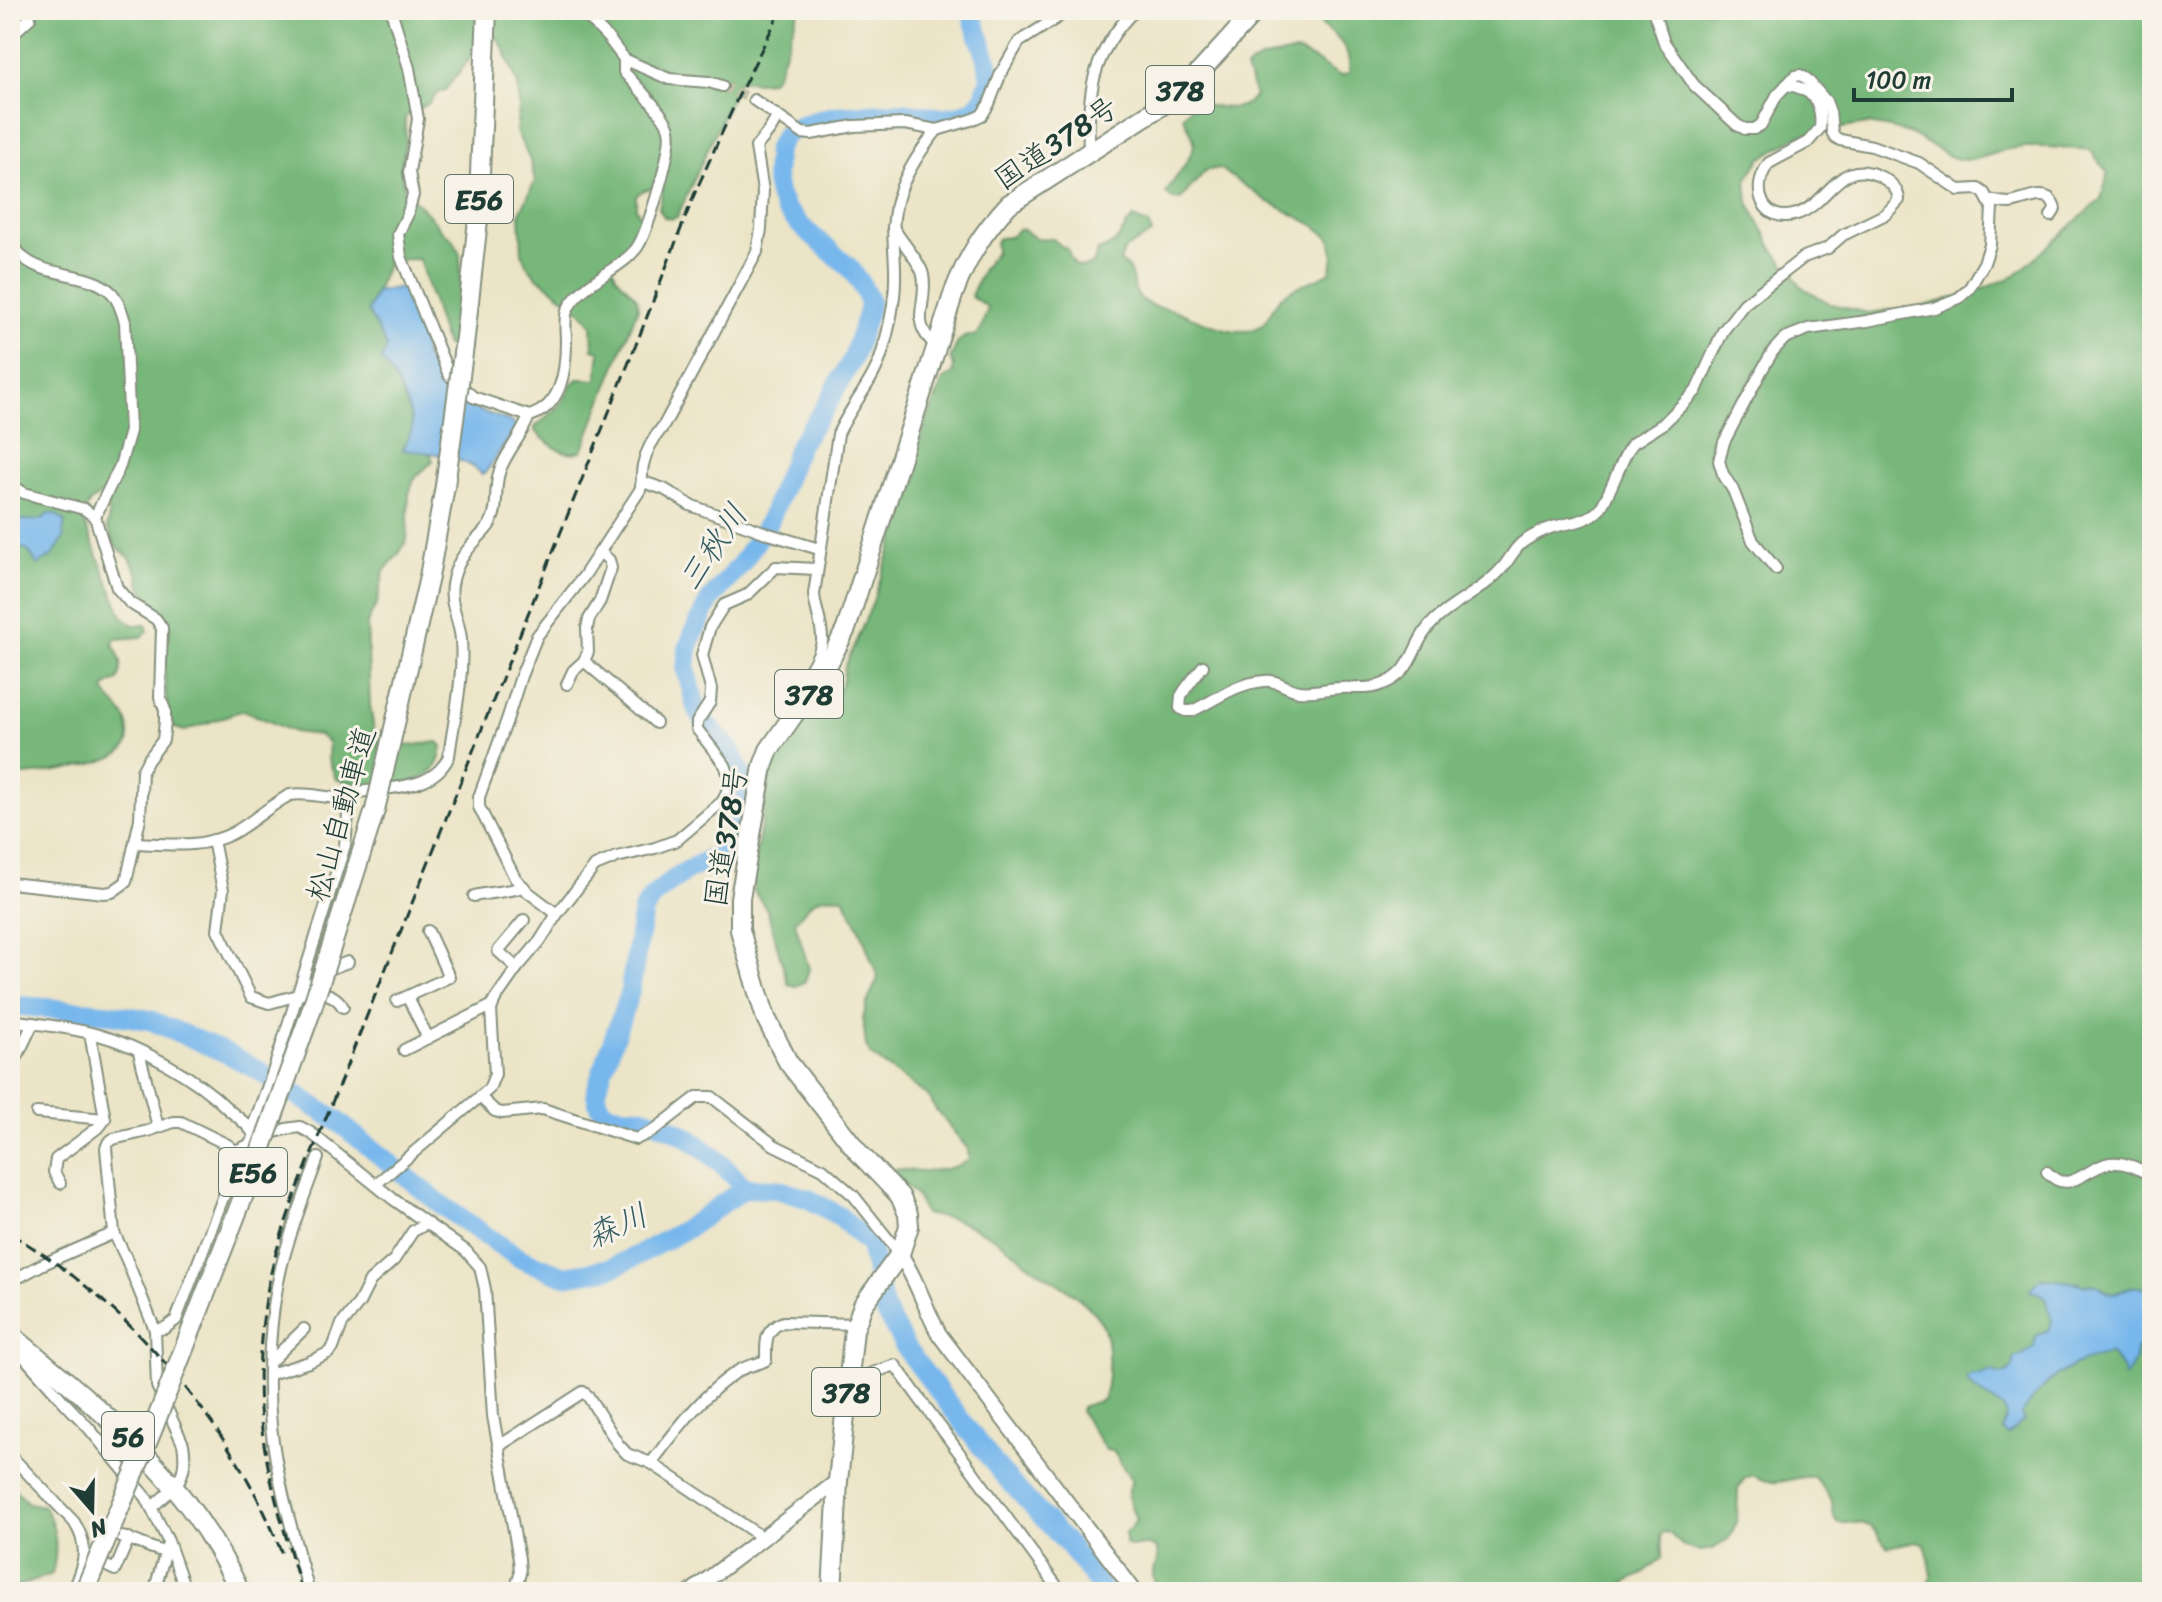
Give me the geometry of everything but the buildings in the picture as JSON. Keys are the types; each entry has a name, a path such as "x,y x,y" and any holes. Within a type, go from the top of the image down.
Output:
{"highway":[{"name":"松山自動車道","path":"84,1592 163,1403 257,1161 310,1014 375,810 429,577 445,486 478,220 487,10"},
{"name":"国道378号","path":"832,1592 838,1481 856,1324 863,1305 895,1261 909,1226 908,1214 900,1196 858,1152 806,1087 783,1054 766,1018 740,930 742,880 763,766 769,750 813,690 846,629 964,266 976,244 1009,204 1144,118 1197,75 1256,10"},
{"name":"56","path":"10,1336 118,1426 176,1487 208,1533 237,1592"}],"street":[{"path":"391,10 409,68 418,119 409,172 413,195 398,234 401,257 449,375 473,397 529,416 549,406 564,376 566,313 574,298 638,247 656,198 670,130 659,111 624,72 624,59"},
{"path":"581,10 624,59 669,79 722,86"},
{"path":"754,100 802,133 854,126 905,124 937,130 982,115 1012,50 1019,42 1069,10"},
{"path":"1089,153 1088,112 1094,73 1126,14 1135,10"},
{"path":"1653,10 1664,42 1694,85 1737,125 1745,129 1761,125 1777,95 1795,76 1800,75 1826,101 1835,137 1906,157 1959,190 1978,189 1992,207 1990,245 1984,263 1969,289 1959,298 1919,311 1808,329 1785,338 1773,351 1724,442 1719,461 1753,541 1776,569"},
{"path":"10,32 16,31 30,18"},
{"path":"1203,666 1181,696 1180,708 1185,711 1192,711 1244,683 1265,680 1298,691 1373,688 1397,678 1404,671 1425,631 1494,577 1517,545 1542,532 1587,518 1601,508 1628,450 1633,443 1663,424 1696,391 1723,331 1744,304 1804,257 1828,248 1843,235 1886,214 1899,200 1899,194 1887,180 1877,174 1855,172 1843,176 1816,203 1796,215 1775,213 1761,202 1759,183 1769,163 1808,142 1820,128 1820,109 1814,97 1797,86 1786,85"},
{"path":"557,914 515,878 479,807 479,797 537,636 584,576 643,482 642,468 650,446 757,252 763,191 756,147 775,124 777,115"},
{"path":"813,690 805,678 820,649 822,638 814,607 816,569 838,434 882,356 895,276 892,234 896,202 911,167 937,130"},
{"path":"1988,200 2009,203 2039,195 2054,204 2055,210 2051,216"},
{"path":"893,226 924,276 921,324 927,338 937,346"},
{"path":"10,238 24,258 34,264 100,284 113,294 125,322 130,431 120,466 95,517"},
{"path":"135,843 179,845 213,840 232,834 290,795 346,799 357,792 392,789 423,781 444,767 449,756 461,659 460,632 451,588 456,567 464,553 490,525 501,467 529,416"},
{"path":"643,482 664,489 690,505 819,549"},
{"path":"10,484 24,493 84,509 95,517 117,588 130,603 156,619 162,628 160,697 165,710 163,740 142,771 140,819 126,882 112,892 10,883"},
{"path":"567,684 588,652 589,619 600,601 611,568 609,560 600,552"},
{"path":"380,1181 489,1089 495,1074 493,1005 517,968 595,866 677,840 723,801 731,781 725,765 697,729 697,722 710,702 711,689 702,655 710,627 724,605 747,595 776,567 816,569"},
{"path":"584,661 656,723"},
{"path":"235,1151 249,1145 253,1134 345,845 348,830 346,799"},
{"path":"213,840 223,890 218,930 247,991 257,1000 269,1003 298,993 329,969 348,962"},
{"path":"474,896 524,887"},
{"path":"517,968 498,951 524,920"},
{"path":"428,931 449,977 402,1000 428,1038"},
{"path":"298,993 327,993 343,1007"},
{"path":"404,1050 493,1005"},
{"path":"10,1020 113,1039 183,1073 209,1092 253,1134"},
{"path":"10,1072 33,1023"},
{"path":"60,1183 54,1172 56,1159 105,1119 90,1033"},
{"path":"139,1052 158,1127"},
{"path":"481,1098 495,1111 502,1113 543,1109 636,1139 653,1131 697,1097 712,1097 774,1145 823,1169 854,1196 895,1261 912,1272 939,1334 1135,1592"},
{"path":"37,1113 105,1119"},
{"path":"152,1507 176,1487 182,1477 185,1454 157,1386 155,1330 114,1233 106,1148 113,1139 166,1123 181,1122 228,1145 235,1151 236,1164 176,1320 165,1328 155,1330"},
{"path":"253,1134 300,1127 306,1130 380,1181 424,1222 466,1251 480,1267 485,1289 491,1397 519,1559 520,1573 515,1592"},
{"path":"309,1592 278,1471 271,1424 270,1362 280,1272 318,1158"},
{"path":"2047,1172 2063,1183 2071,1182 2116,1163 2152,1176"},
{"path":"270,1374 328,1353 342,1324 359,1303 370,1281 394,1260 413,1231 424,1222"},
{"path":"10,1282 114,1233"},
{"path":"651,1463 707,1397 738,1371 749,1365 764,1363 766,1336 774,1326 783,1322 856,1324"},
{"path":"270,1362 304,1329"},
{"path":"10,1336 125,1469 152,1507 186,1592"},
{"path":"847,1382 895,1365 1061,1592"},
{"path":"499,1446 583,1392 623,1450 651,1463 763,1538"},
{"path":"10,1455 74,1522 83,1541 81,1570 72,1592"},
{"path":"691,1592 838,1481"},
{"path":"84,1556 115,1570 125,1538 148,1548 167,1546"},
{"path":"154,1592 167,1546"}],"green space":[{"path":"10,10 799,10 777,74 770,81 739,80 677,217 664,217 659,208 663,189 648,189 636,196 636,208 641,218 634,242 612,264 616,276 637,298 638,308 582,451 562,451 535,431 535,427 561,403 571,384 578,379 597,380 600,351 593,349 592,325 579,309 536,276 522,253 520,213 535,181 530,160 516,131 518,85 498,39 480,37 472,56 445,90 405,117 406,138 401,171 405,192 453,240 460,254 461,283 455,347 446,346 419,259 389,260 368,311 387,347 382,360 395,378 413,428 433,461 414,479 409,494 407,540 384,571 377,603 367,623 374,732 380,743 406,746 438,742 442,746 438,762 434,770 425,776 386,785 336,779 328,758 329,743 319,735 294,732 243,710 185,731 174,728 165,677 170,626 161,612 150,604 129,557 116,546 107,527 107,498 102,494 90,502 82,517 122,616 133,625 146,625 148,631 142,637 115,639 113,644 120,658 121,670 118,680 104,689 126,721 128,742 120,753 99,762 50,772 10,775"},
{"path":"1302,10 2152,10 2152,1592 1926,1592 1932,1575 1924,1543 1916,1541 1888,1547 1867,1525 1839,1523 1834,1516 1831,1498 1814,1477 1771,1482 1753,1475 1745,1478 1738,1489 1737,1519 1729,1538 1713,1549 1700,1551 1684,1547 1664,1532 1661,1534 1662,1558 1641,1575 1616,1587 1614,1592 1161,1592 1153,1577 1157,1550 1151,1546 1131,1547 1125,1544 1125,1532 1136,1520 1128,1496 1132,1481 1113,1451 1106,1450 1080,1411 1083,1406 1103,1400 1105,1392 1108,1349 1101,1322 1079,1298 996,1240 957,1221 925,1214 916,1196 895,1175 896,1169 925,1171 961,1164 969,1160 968,1149 929,1097 872,1056 866,1046 863,1019 878,978 860,929 843,897 814,901 795,922 809,969 805,982 796,986 788,984 767,910 754,891 752,878 771,767 799,724 812,710 837,693 843,680 844,669 871,607 909,496 918,479 916,449 943,380 953,374 954,366 950,359 958,342 980,331 988,308 971,296 983,269 996,252 995,242 1018,229 1024,230 1035,238 1053,239 1068,249 1076,266 1083,267 1093,264 1098,251 1116,241 1133,218 1148,224 1152,233 1124,250 1120,261 1129,270 1140,298 1150,305 1235,331 1257,328 1265,322 1282,296 1330,272 1334,257 1330,238 1314,225 1267,201 1219,168 1205,171 1180,200 1166,193 1194,146 1183,117 1189,109 1197,106 1225,108 1246,104 1255,96 1246,69 1253,63 1298,52 1341,76 1349,73 1349,61 1341,43","holes":["1867,124 1905,132 1945,154 1966,160 2024,147 2090,150 2108,173 2101,199 2015,276 1975,292 1925,306 1868,313 1831,304 1802,287 1773,249 1748,202 1746,180 1760,159 1800,135"]},
{"path":"10,1484 28,1503 44,1506 52,1522 56,1547 52,1574 10,1589"}],"water":[{"path":"402,287 420,330 426,359 446,390 478,410 512,422 515,426 485,473 481,474 466,463 445,456 403,450 412,429 411,417 401,391 381,360 387,347 368,311 376,292"},
{"path":"55,514 65,521 64,538 52,556 37,565 28,551 10,542 10,523 38,520"},
{"path":"2041,1278 2100,1286 2112,1294 2132,1287 2152,1285 2152,1342 2137,1347 2134,1362 2126,1376 2109,1353 2065,1370 2037,1394 2021,1415 2024,1420 2008,1435 2003,1431 2005,1411 1966,1379 1992,1371 2000,1375 2006,1373 2012,1367 2014,1358 2034,1347 2036,1336 2048,1330 2052,1322 2046,1297 2030,1290"}],"waterway":[{"name":"三秋川","path":"745,1188 723,1165 687,1137 659,1123 603,1110 596,1090 630,991 643,910 654,895 681,874 731,847 746,793 730,750 705,723 696,707 686,668 688,649 710,600 741,564 769,522 799,445 853,358 868,311 869,300 850,268 785,209 775,177 777,148 785,135 802,125 834,116 902,112 941,118 974,109 984,97 990,79 987,59 970,10"},
{"name":"森川","path":"10,1002 21,1006 150,1020 226,1053 337,1121 443,1206 489,1238 521,1259 565,1276 611,1268 636,1256 686,1229 745,1188 776,1189 809,1199 839,1216 870,1245 884,1309 907,1350 1000,1471 1071,1548 1104,1592"}],"tunnel":[{"path":"722,86 754,100"}],"railway":[{"path":"302,1592 274,1491 260,1411 261,1334 278,1246 295,1195 694,195 781,10"},
{"path":"10,1234 53,1261 95,1294 135,1331 172,1372 236,1460 262,1507 282,1554"}]}
